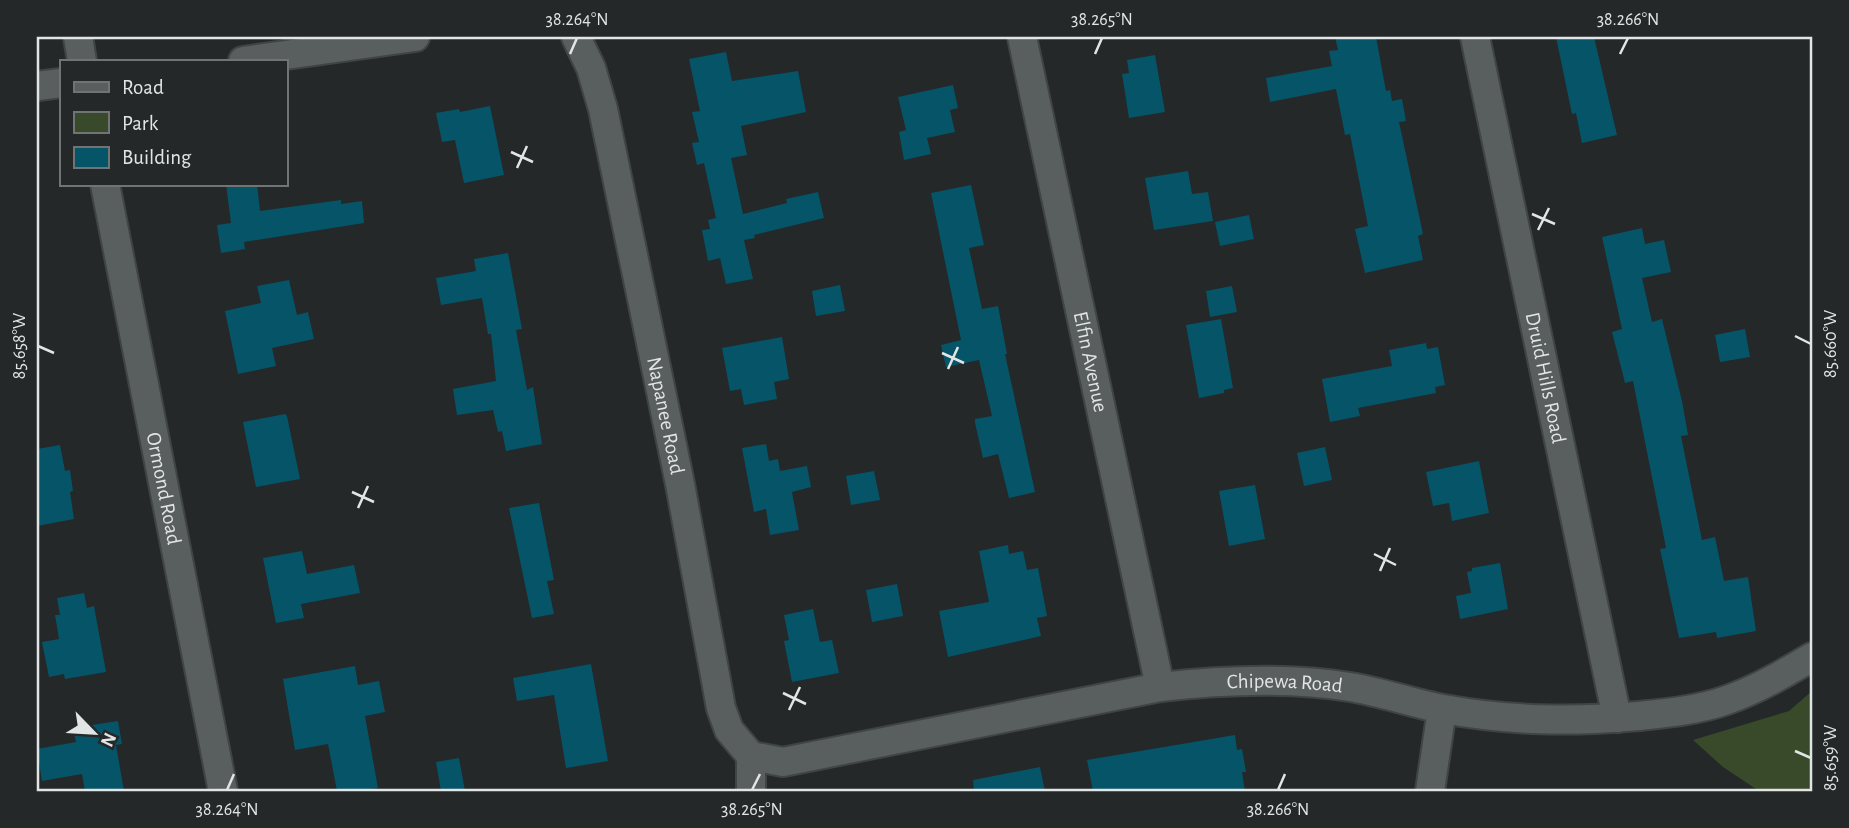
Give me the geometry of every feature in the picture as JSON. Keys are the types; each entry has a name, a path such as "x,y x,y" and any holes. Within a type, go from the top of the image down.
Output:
{"street":[{"path":"78,37 82,60"},
{"path":"250,60 415,37"},
{"name":"Napanee Road","path":"576,37 591,68 603,108 675,458 721,708 729,730 751,756"},
{"name":"Elfin Avenue","path":"1022,37 1160,687"},
{"name":"Druid Hills Road","path":"1475,37 1617,718"},
{"path":"37,86 60,83"},
{"name":"Ormond Road","path":"105,186 223,791"},
{"name":"Chipewa Road","path":"751,756 783,762 1160,687 1219,681 1270,681 1349,687 1442,709 1528,720 1617,718 1674,713 1726,701 1767,683 1812,657"},
{"path":"1430,791 1442,709"},
{"path":"751,756 751,791"}],"green space":[{"path":"1812,691 1812,791 1759,791 1723,767 1693,740 1789,711"}],"building":[{"path":"1335,37 1376,37 1386,91 1390,90 1392,101 1402,99 1406,121 1399,122 1423,234 1418,236 1423,260 1365,273 1355,229 1368,226 1350,134 1345,135 1336,89 1270,102 1266,78 1332,66 1329,51 1338,50"},
{"path":"1556,37 1594,37 1617,135 1582,143 1576,113 1572,114"},
{"path":"726,52 732,81 798,71 806,112 741,126 747,155 731,158 743,214 787,203 786,199 818,192 824,218 754,235 755,238 744,240 753,279 726,284 720,258 708,261 702,230 710,229 708,220 716,218 704,163 697,165 692,143 699,142 692,112 700,111 689,59"},
{"path":"1155,55 1165,112 1129,118 1122,74 1129,73 1127,60"},
{"path":"953,85 958,108 950,110 955,132 927,138 931,154 904,160 899,132 906,130 898,97"},
{"path":"490,106 504,175 464,183 455,140 442,142 436,113"},
{"path":"1188,171 1192,194 1208,192 1213,221 1154,230 1145,178"},
{"path":"971,185 984,245 969,248 982,309 998,306 1005,354 1035,492 1009,498 998,454 983,458 975,423 975,419 992,416 979,360 946,367 941,345 961,340 931,193"},
{"path":"226,186 257,186 260,211 341,200 341,204 362,201 364,223 244,242 245,249 221,253 217,225 231,223"},
{"path":"1249,215 1254,239 1220,246 1215,222"},
{"path":"1642,228 1645,244 1664,240 1671,272 1642,278 1652,322 1662,319 1682,401 1688,435 1681,436 1702,540 1715,537 1724,581 1748,577 1756,631 1717,638 1716,632 1679,638 1660,549 1666,548 1633,381 1625,383 1612,332 1622,329 1602,237"},
{"path":"508,253 522,329 516,330 527,390 533,387 542,444 506,451 502,431 498,432 493,410 457,415 453,389 496,381 491,334 488,334 482,298 441,305 436,278 476,271 474,259"},
{"path":"289,280 297,315 308,312 314,339 272,348 276,366 238,374 225,311 261,303 257,286"},
{"path":"840,285 845,311 816,316 812,291"},
{"path":"1232,286 1237,312 1210,317 1206,291"},
{"path":"1221,319 1233,388 1224,390 1224,393 1199,398 1186,325"},
{"path":"1745,329 1750,357 1720,362 1715,335"},
{"path":"782,337 789,379 774,382 777,399 744,405 741,389 730,391 722,348"},
{"path":"1426,343 1427,349 1438,347 1445,385 1435,387 1436,393 1358,408 1360,416 1330,422 1322,379 1392,366 1389,350"},
{"path":"285,414 300,479 256,487 243,422"},
{"path":"766,444 769,461 778,459 780,471 807,466 811,487 792,492 799,530 770,535 766,509 754,512 742,448"},
{"path":"60,445 65,471 70,470 74,519 37,526 37,449"},
{"path":"1325,447 1332,480 1304,486 1297,453"},
{"path":"1479,461 1489,513 1452,521 1449,503 1433,506 1426,472"},
{"path":"874,471 880,500 851,505 846,476"},
{"path":"1255,485 1265,539 1229,546 1219,491"},
{"path":"539,503 554,580 547,581 554,614 532,618 509,508"},
{"path":"1008,545 1009,554 1023,551 1027,570 1038,568 1047,616 1037,618 1041,636 948,657 939,611 989,602 979,551"},
{"path":"302,551 307,574 354,565 360,593 301,604 304,618 276,623 263,558"},
{"path":"1500,563 1508,609 1460,619 1456,596 1471,593 1467,572 1472,571 1472,568"},
{"path":"897,584 903,616 872,622 866,590"},
{"path":"84,593 87,608 94,606 106,672 65,679 64,674 49,677 42,642 59,639 55,615 60,615 57,598"},
{"path":"813,609 820,642 832,640 839,673 792,682 784,641 789,640 784,615"},
{"path":"591,664 608,761 566,768 554,695 517,701 513,678"},
{"path":"355,666 358,685 379,681 385,712 365,716 378,788 337,791 328,744 295,750 283,679"},
{"path":"118,721 122,744 116,745 124,791 85,791 82,774 42,781 37,749 76,742 73,728"},
{"path":"1235,735 1237,750 1242,749 1246,772 1242,772 1245,791 1093,791 1087,760"},
{"path":"459,758 465,791 441,791 436,762"},
{"path":"1040,767 1045,791 974,791 973,780"}]}
